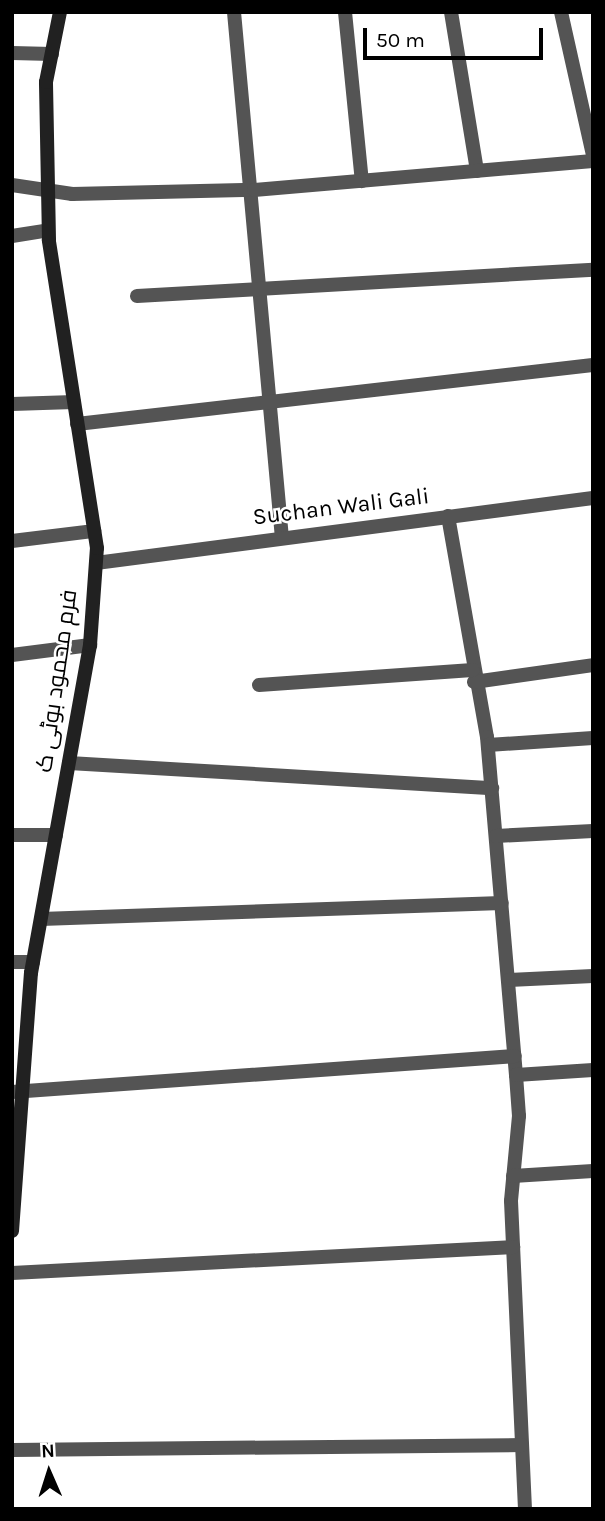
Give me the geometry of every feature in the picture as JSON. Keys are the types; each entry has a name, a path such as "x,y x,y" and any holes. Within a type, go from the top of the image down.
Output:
{"street":[{"name":"فرم محمود بوٹی ک","path":"12,1231 17,1091 33,962 90,645 96,563 94,531 48,230 46,187 52,54 60,12"},
{"path":"234,12 254,190 282,538"},
{"path":"345,12 362,181"},
{"path":"452,12 477,171"},
{"path":"561,12 593,155"},
{"path":"12,53 52,54"},
{"path":"12,185 46,187 72,194 254,190 593,161"},
{"path":"12,236 48,230"},
{"path":"137,296 262,291 593,270"},
{"path":"78,424 593,365"},
{"path":"12,404 74,402"},
{"name":"Suchan Wali Gali","path":"96,563 593,498"},
{"path":"448,516 473,676 488,745 509,981 516,1075 513,1247 525,1509"},
{"path":"12,541 94,531"},
{"path":"12,655 90,645"},
{"path":"259,685 473,676 593,664"},
{"path":"488,745 593,738"},
{"path":"69,763 492,788"},
{"path":"496,836 593,831"},
{"path":"12,835 56,835"},
{"path":"41,919 502,903"},
{"path":"12,962 33,962"},
{"path":"509,981 593,976"},
{"path":"17,1091 514,1056"},
{"path":"516,1075 593,1070"},
{"path":"513,1176 593,1171"},
{"path":"12,1273 513,1247"},
{"path":"12,1450 522,1444"}]}
